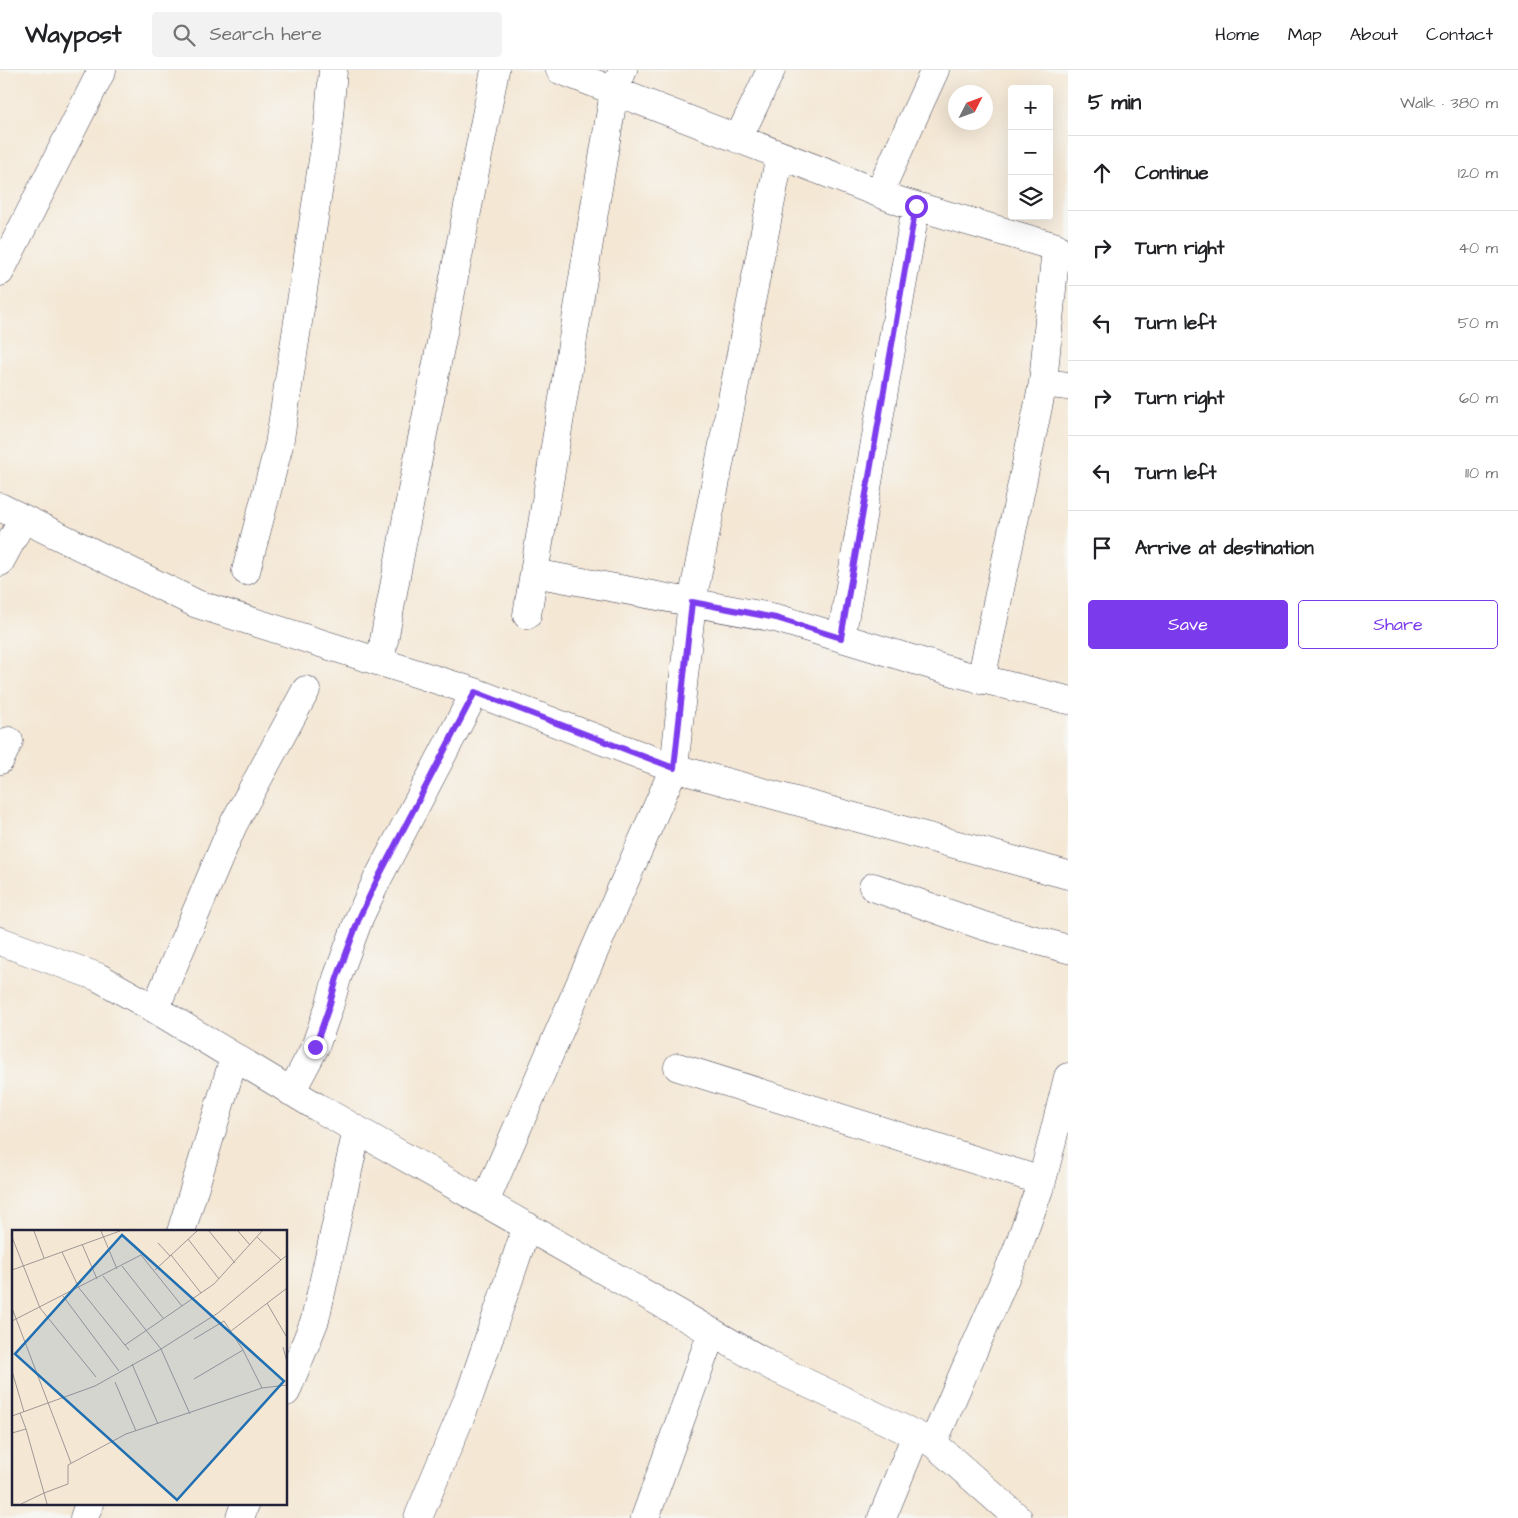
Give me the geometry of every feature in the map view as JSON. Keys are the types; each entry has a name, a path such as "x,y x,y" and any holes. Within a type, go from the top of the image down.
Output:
{"street":[{"path":"0,272 102,70"},
{"path":"246,571 279,444 328,128 333,70"},
{"path":"380,662 495,70"},
{"path":"560,70 619,81 738,139 879,193 916,206 1056,247 1055,384 982,680"},
{"path":"738,139 770,70"},
{"path":"879,193 935,70"},
{"path":"527,615 619,81"},
{"path":"485,1202 674,768 692,602 780,155"},
{"path":"841,638 916,206"},
{"path":"0,562 11,513 197,604 475,692 674,768 1068,875"},
{"path":"534,573 776,618 982,680 1068,700"},
{"path":"155,1009 234,825 306,690"},
{"path":"291,1092 315,1047 337,978 360,916 475,692"},
{"path":"873,887 984,926 1068,949"},
{"path":"0,941 98,977 155,1009 291,1092 773,1367 924,1439 1018,1518"},
{"path":"182,1230 234,1058"},
{"path":"678,1067 1042,1181"},
{"path":"882,1518 924,1439 1016,1253 1042,1181 1068,1077"},
{"path":"288,1387 315,1320 358,1130"},
{"path":"418,1518 470,1394 527,1226"},
{"path":"645,1518 712,1332"},
{"path":"84,1518 88,1506"}],"route":[{"path":"315,1047 337,978 360,916 475,692 674,768 692,602 776,618 841,638 916,206"}]}
